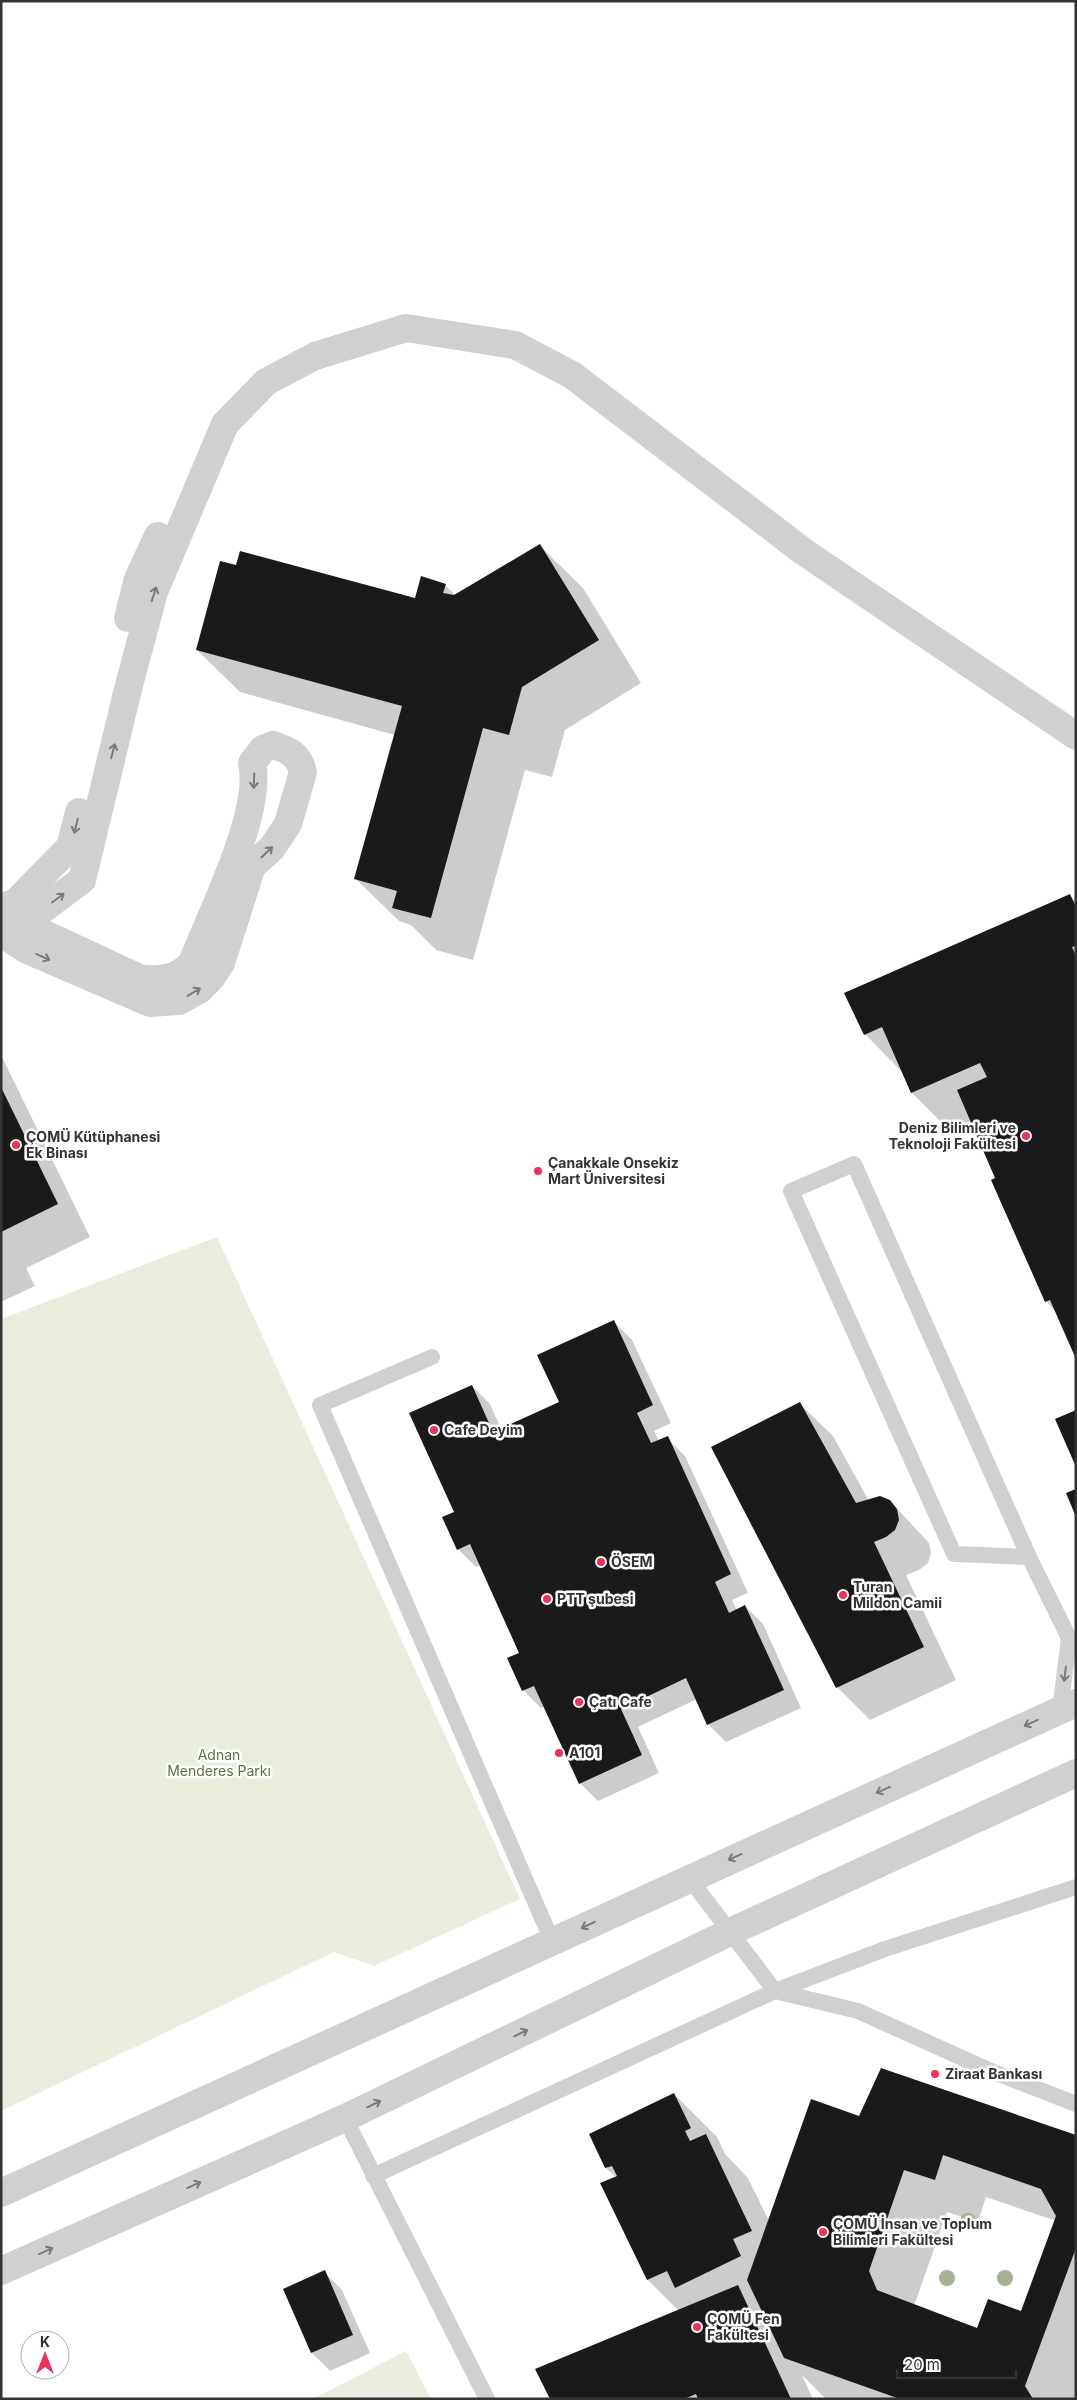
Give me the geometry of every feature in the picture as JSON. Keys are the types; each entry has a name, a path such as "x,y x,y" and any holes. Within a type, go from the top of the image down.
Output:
{"street":[{"path":"8,919 70,847 138,579 216,416 262,371 312,344 408,316 520,334 579,366 808,542 1076,721"},
{"path":"8,919 82,880 128,689 154,592 224,424 266,382 315,356 406,328 515,345 572,375 804,552 1076,736"},
{"path":"272,745 295,755 301,764 303,772 288,824 272,848 252,866 220,962 211,978 199,990 179,1001 150,1003 26,950 8,919 139,978 158,981 183,973 192,962 239,848 253,791 254,774 252,762 264,749 272,745"},
{"path":"1,2193 1068,1706"},
{"path":"1,2271 345,2118 730,1932 1076,1773"}],"lane":[{"path":"1029,1557 954,1554 791,1191 854,1164 1029,1557 1072,1639 1068,1706"},
{"path":"432,1357 320,1405 552,1941"},
{"path":"689,1878 775,1991 858,2010 991,2071 1076,2104"},
{"path":"373,2176 775,1991 885,1949 1076,1887"},
{"path":"345,2118 487,2399"}],"green space":[{"name":"Adnan Menderes Parkı","path":"217,1237 520,1899 374,1966 334,1952 1,2111 1,1319"},
{"path":"406,2351 431,2399 313,2399"}],"building":[{"path":"540,544 599,640 522,687 509,735 483,728 431,918 392,908 397,891 354,879 402,706 196,650 220,561 236,565 240,551 415,598 421,576 446,584 443,593 454,595"},
{"name":"Deniz Bilimleri ve Teknoloji Fakültesi","path":"1070,894 1076,907 1076,946 1072,947 1076,956 1076,1359 1050,1300 1045,1302 991,1180 995,1178 957,1090 987,1077 980,1063 911,1093 882,1027 864,1035 844,993"},
{"name":"ÇOMÜ Kütüphanesi Ek Binası","path":"1,1087 58,1204 1,1232"},
{"name":"ÖSEM","path":"614,1320 653,1405 637,1413 651,1443 668,1436 731,1574 715,1582 729,1613 745,1605 784,1690 707,1725 686,1678 621,1709 642,1755 579,1784 534,1686 522,1691 507,1658 519,1653 470,1544 457,1550 442,1517 454,1512 409,1413 472,1385 493,1432 559,1402 537,1355"},
{"name":"Turan Mildon Camii","path":"800,1402 856,1503 880,1496 890,1500 897,1509 899,1520 895,1530 886,1537 874,1542 924,1647 836,1688 711,1447"},
{"path":"1076,1410 1076,1467 1055,1419"},
{"path":"1076,1489 1076,1517 1066,1493"},
{"name":"ÇOMÜ İnsan ve Toplum Bilimleri Fakültesi","path":"881,2068 1076,2135 1076,2248 1025,2386 1033,2399 900,2399 784,2358 747,2280 811,2099 859,2116","holes":["943,2155 1041,2189 1056,2216 1021,2311 988,2299 977,2328 877,2290 869,2271 904,2170 935,2180"]},
{"path":"674,2093 691,2128 685,2131 690,2141 706,2134 752,2231 733,2239 741,2256 675,2288 667,2271 647,2280 600,2183 617,2176 612,2166 605,2168 589,2134"},
{"path":"325,2270 353,2335 311,2353 283,2289"},
{"name":"ÇOMÜ Fen Fakültesi","path":"738,2285 791,2399 698,2399 696,2394 684,2399 550,2399 535,2369"}],"place":[{"name":"Deniz Bilimleri ve Teknoloji Fakültesi","path":"1026,1136"},
{"name":"ÇOMÜ Kütüphanesi Ek Binası","path":"16,1145"},
{"name":"Çanakkale Onsekiz Mart Üniversitesi","path":"538,1171"},
{"name":"Cafe Deyim","path":"434,1430"},
{"name":"ÖSEM","path":"601,1562"},
{"name":"Turan Mildon Camii","path":"843,1595"},
{"name":"PTT şubesi","path":"547,1599"},
{"name":"Çatı Cafe","path":"579,1702"},
{"name":"A101","path":"559,1753"},
{"name":"Ziraat Bankası","path":"935,2074"},
{"name":"ÇOMÜ İnsan ve Toplum Bilimleri Fakültesi","path":"823,2232"},
{"name":"ÇOMÜ Fen Fakültesi","path":"697,2327"}]}
